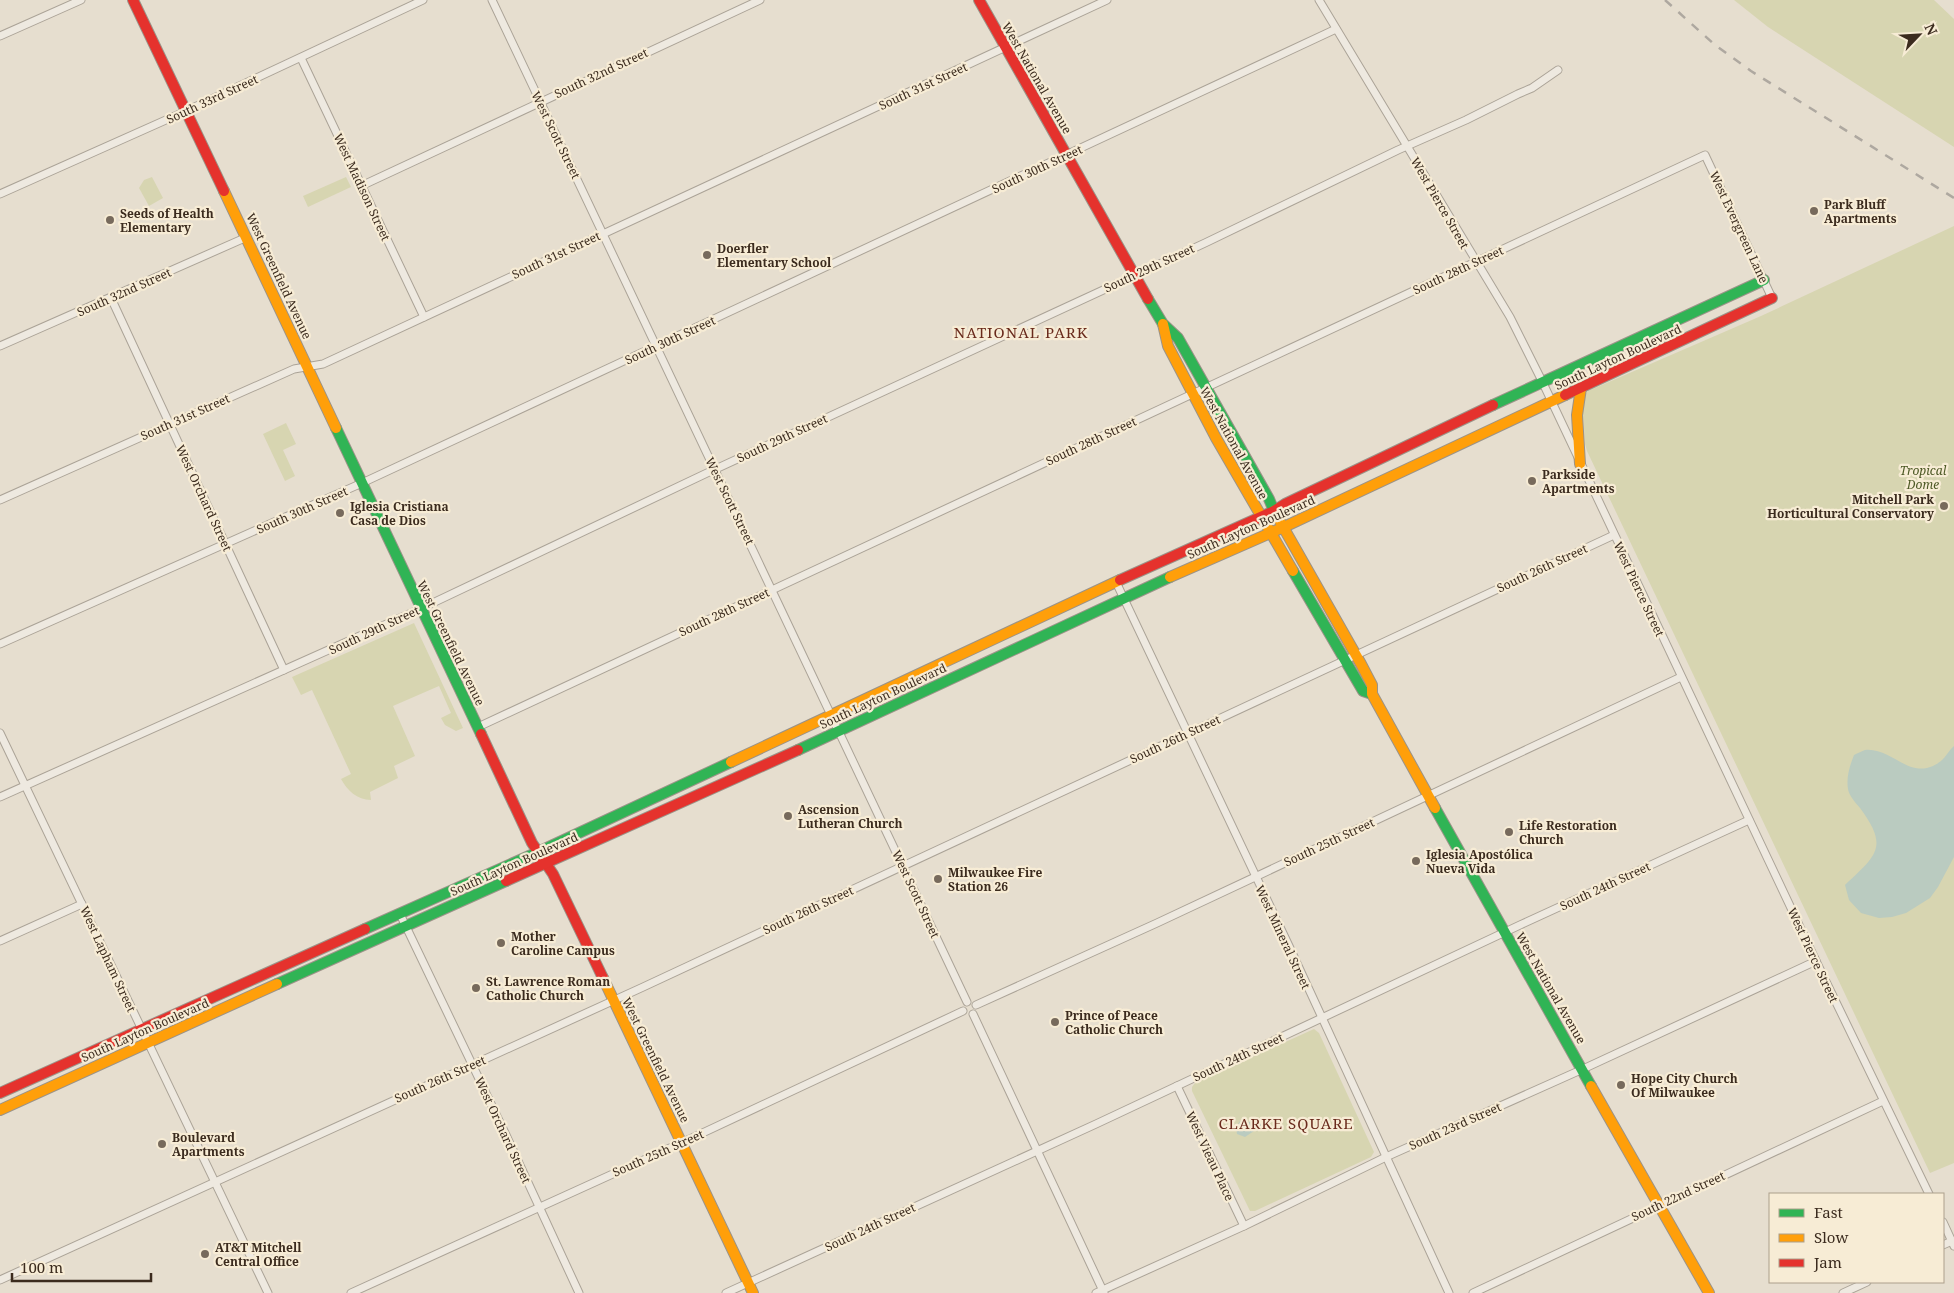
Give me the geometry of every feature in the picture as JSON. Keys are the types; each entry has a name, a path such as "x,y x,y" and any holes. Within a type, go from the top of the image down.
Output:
{"main road":[{"name":"West Greenfield Avenue","path":"133,0 247,237 420,609 532,843 546,864 613,1000 753,1293"},
{"name":"West National Avenue","path":"979,0 1163,324 1168,346 1260,516 1363,691 1372,694"},
{"name":"South Layton Boulevard","path":"0,1093 538,852 831,714 1274,511 1355,470 1405,448 1542,381 1764,280"},
{"name":"South Layton Boulevard","path":"0,1110 839,731 1123,598 1284,527 1772,298"},
{"name":"West National Avenue","path":"1163,324 1178,338 1269,499 1372,685 1372,694 1708,1293"},
{"path":"1580,464 1578,413 1581,388"},
{"path":"1370,487 1366,477 1368,473 1392,460 1405,448"}],"street":[{"path":"0,36 82,0"},
{"name":"South 33rd Street","path":"0,194 186,112 423,0"},
{"name":"West Scott Street","path":"492,0 967,1002"},
{"name":"South 32nd Street","path":"361,186 760,0"},
{"name":"South 31st Street","path":"0,500 294,369 322,364 1107,0"},
{"name":"West Pierce Street","path":"1319,0 1475,262 1510,317 1816,961 1929,1193"},
{"name":"South 30th Street","path":"0,644 362,483 1336,28"},
{"name":"West Madison Street","path":"301,58 424,316"},
{"name":"South 29th Street","path":"0,797 420,609 715,469 1532,88 1558,70"},
{"name":"South 28th Street","path":"478,728 772,589 1705,155"},
{"name":"West Evergreen Lane","path":"1705,155 1772,298"},
{"name":"South 32nd Street","path":"0,346 247,237"},
{"name":"West Orchard Street","path":"111,298 284,670"},
{"name":"South 26th Street","path":"0,1280 613,1000 1614,535"},
{"name":"West Mineral Street","path":"1116,582 1449,1293"},
{"name":"South 25th Street","path":"976,1005 1157,923 1681,677"},
{"name":"West Lapham Street","path":"0,733 268,1293"},
{"name":"South 24th Street","path":"726,1293 1037,1151 1749,820"},
{"path":"0,941 82,904"},
{"name":"West Orchard Street","path":"400,914 579,1293"},
{"name":"South 23rd Street","path":"1101,1292 1244,1226 1386,1157 1583,1069 1816,961"},
{"path":"971,1001 976,1005 976,1011 973,1014 968,1015 964,1011 964,1004 971,1001"},
{"name":"South 25th Street","path":"351,1293 964,1011"},
{"path":"973,1014 1101,1292"},
{"name":"West Vieau Place","path":"1177,1086 1244,1226"},
{"name":"South 22nd Street","path":"1473,1293 1659,1204 1883,1101"},
{"path":"1944,1224 1953,1243"},
{"path":"1843,1293 1864,1283"}],"green space":[{"path":"1734,0 1934,0 1954,19 1954,147 1768,27"},
{"path":"152,177 163,198 149,206 139,188 144,180"},
{"path":"346,177 351,187 308,207 303,196"},
{"name":"Tropical Dome","path":"1954,226 1954,1163 1930,1173 1587,451 1582,398 1588,391 1761,316"},
{"path":"286,423 296,444 283,450 295,476 285,481 263,434"},
{"path":"414,623 463,728 456,731 445,725 441,718 451,713 439,686 393,706 415,756 394,766 398,778 370,792 371,800 366,800 349,790 341,779 351,774 312,690 301,695 292,677"},
{"path":"1314,1029 1319,1033 1374,1152 1371,1157 1255,1211 1250,1211 1192,1091 1192,1087 1195,1083"}],"shaded area":[{"path":"1954,746 1954,857 1938,887 1930,898 1906,913 1879,918 1861,913 1849,900 1845,885 1871,858 1876,842 1869,821 1849,792 1848,776 1854,755 1865,750 1875,751 1920,769 1930,767 1941,761"},
{"path":"1259,1119 1264,1123 1261,1131 1254,1131 1245,1137 1237,1134 1236,1127 1240,1121 1252,1122"}],"railway":[{"path":"1665,0 1715,45 1751,71 1954,198"}],"traffic: fast":[{"path":"1493,405 1764,280"},
{"path":"1148,299 1163,324 1178,338 1274,511"},
{"path":"336,428 481,734"},
{"path":"1293,571 1363,691 1372,694"},
{"path":"798,750 1170,577"},
{"path":"365,929 538,852 731,762"},
{"path":"1435,808 1591,1086"},
{"path":"277,984 506,881"}],"traffic: slow":[{"path":"224,191 336,428"},
{"path":"1163,324 1168,346 1216,438 1293,571"},
{"path":"1580,464 1577,415 1581,388"},
{"path":"1170,577 1284,527 1565,395"},
{"path":"1274,511 1361,664 1372,685 1372,694 1435,808"},
{"path":"731,762 1120,580"},
{"path":"603,978 753,1293"},
{"path":"0,1110 277,984"},
{"path":"1591,1086 1709,1293"}],"traffic: jam":[{"path":"133,0 224,191"},
{"path":"979,0 1148,299"},
{"path":"1565,395 1772,298"},
{"path":"1120,580 1274,511 1285,504 1493,405"},
{"path":"481,734 532,843 553,874 603,978"},
{"path":"506,881 798,750"},
{"path":"0,1093 365,929"}],"place":[{"name":"Park Bluff Apartments","path":"1814,211"},
{"name":"Seeds of Health Elementary","path":"110,220"},
{"name":"Doerfler Elementary School","path":"707,255"},
{"name":"Parkside Apartments","path":"1532,481"},
{"name":"Mitchell Park Horticultural Conservatory","path":"1944,506"},
{"name":"Iglesia Cristiana Casa de Dios","path":"340,513"},
{"name":"Ascension Lutheran Church","path":"788,816"},
{"name":"Life Restoration Church","path":"1509,832"},
{"name":"Iglesia Apostólica Nueva Vida","path":"1416,861"},
{"name":"Milwaukee Fire Station 26","path":"938,879"},
{"name":"Mother Caroline Campus","path":"501,943"},
{"name":"St. Lawrence Roman Catholic Church","path":"476,988"},
{"name":"Prince of Peace Catholic Church","path":"1055,1022"},
{"name":"Hope City Church Of Milwaukee","path":"1621,1085"},
{"name":"Boulevard Apartments","path":"162,1144"},
{"name":"AT&T Mitchell Central Office","path":"205,1254"}],"district":[{"name":"NATIONAL PARK","path":"1021,332"},
{"name":"CLARKE SQUARE","path":"1286,1123"}]}
